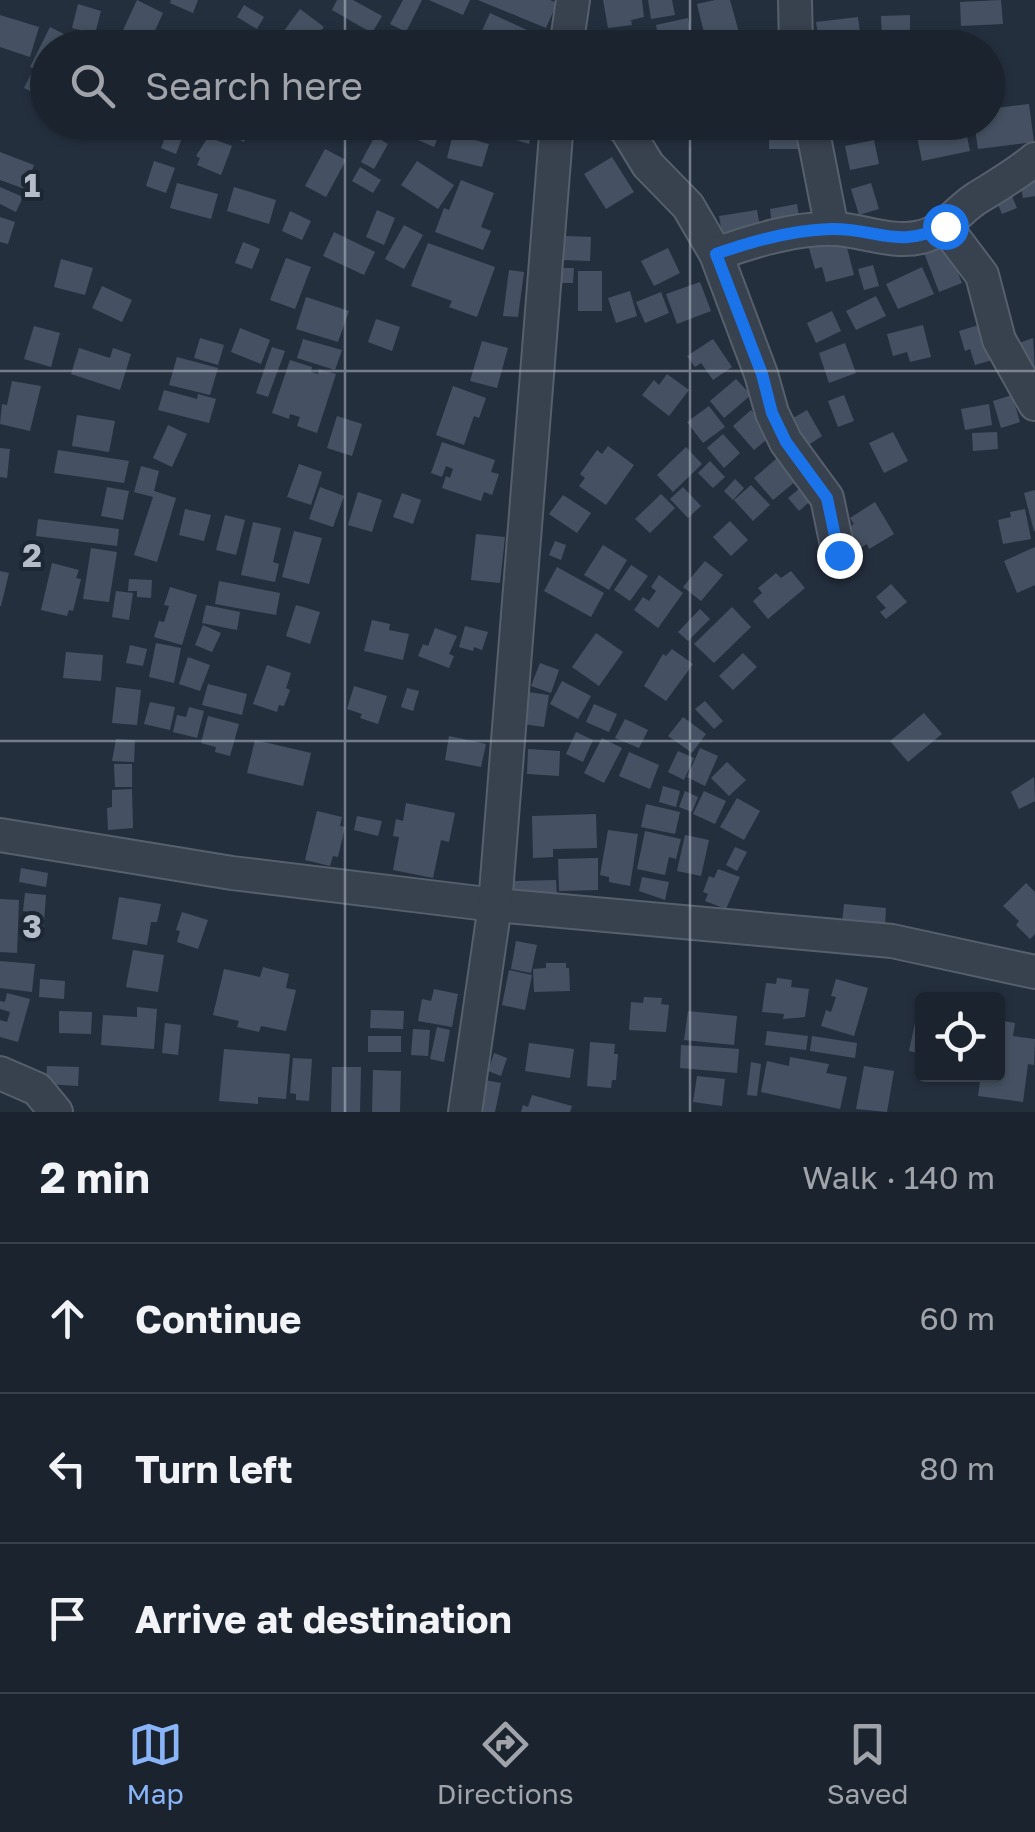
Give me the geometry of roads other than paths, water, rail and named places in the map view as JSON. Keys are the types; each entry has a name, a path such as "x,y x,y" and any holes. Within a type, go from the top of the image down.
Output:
{"street":[{"path":"569,30 573,0"},
{"path":"795,0 796,30"},
{"path":"465,1112 495,905 556,140"},
{"path":"633,140 648,165 688,206 716,254 762,374 772,413 786,442 827,498 839,555"},
{"path":"815,140 832,229"},
{"path":"716,254 746,243 832,229 893,239 922,238 1008,182 1035,159"},
{"path":"945,226 982,275 999,340 1032,392"},
{"path":"0,835 232,872 495,905 892,941 1033,968"},
{"path":"0,1073 36,1088 56,1112"}]}
